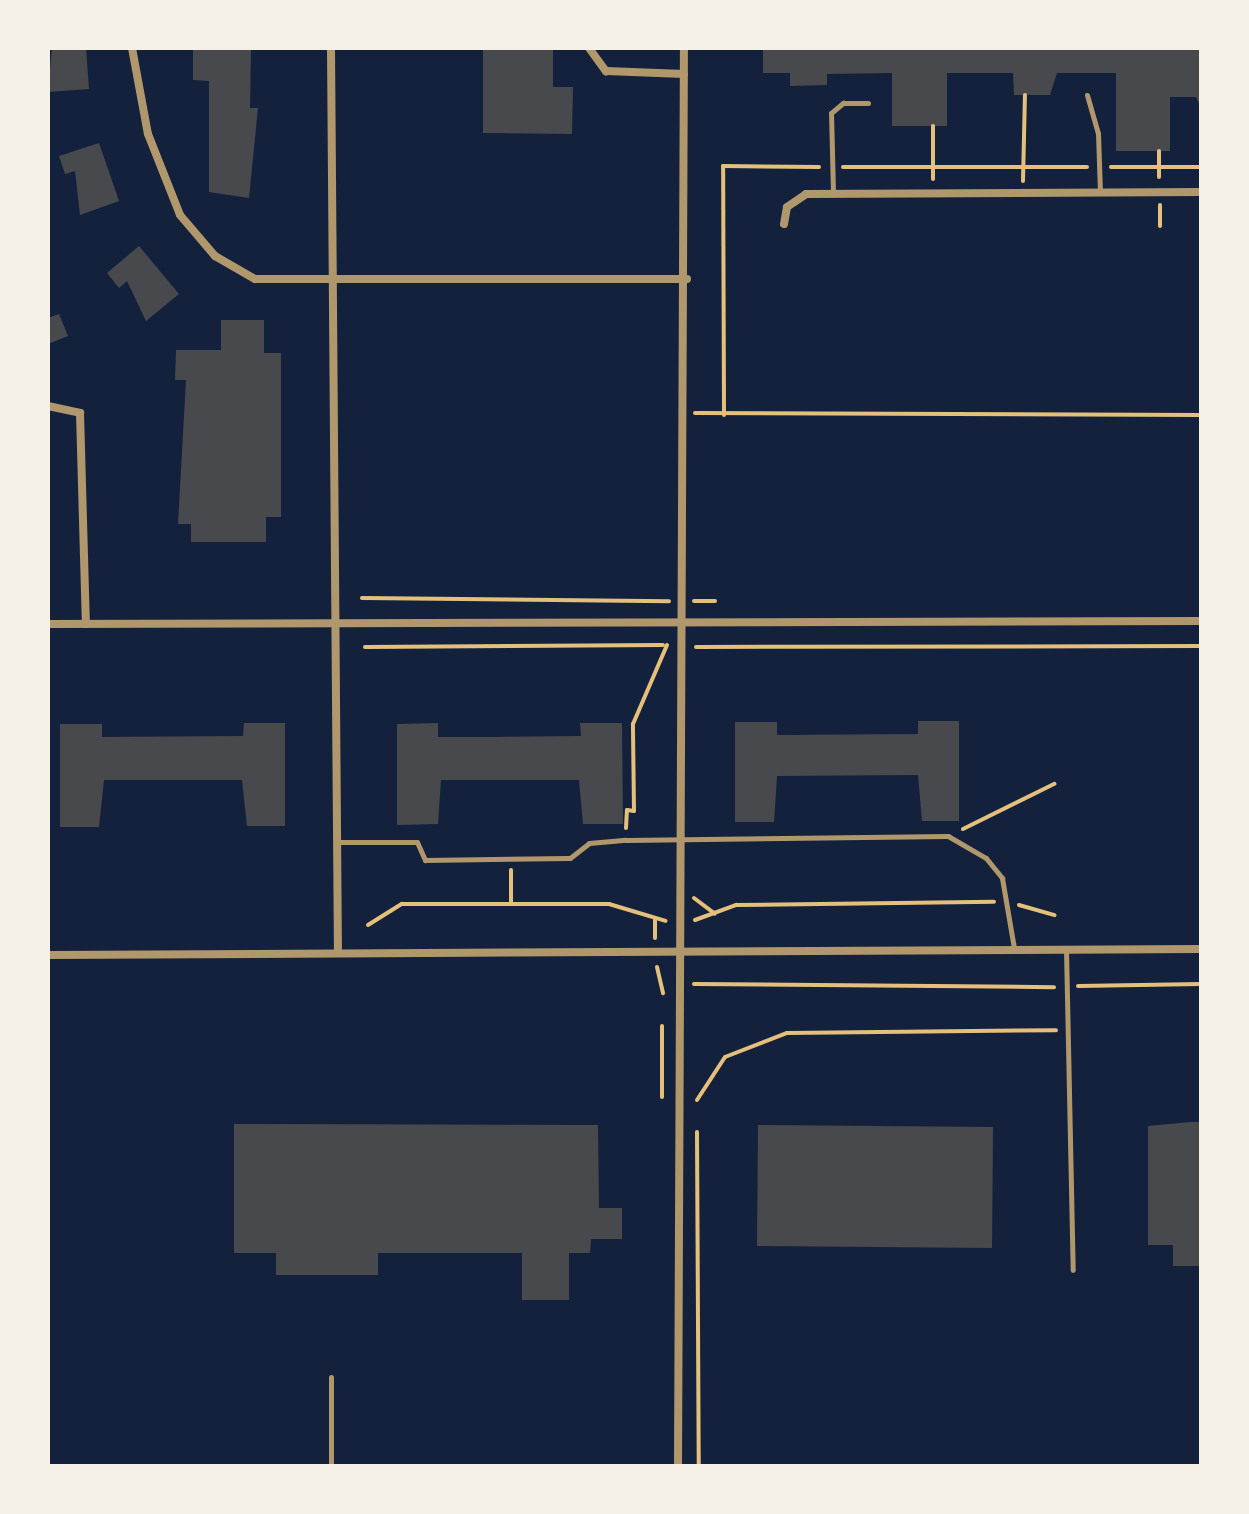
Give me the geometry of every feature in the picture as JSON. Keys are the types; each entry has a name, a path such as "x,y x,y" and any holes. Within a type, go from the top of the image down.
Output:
{"street":[{"path":"132,48 148,134 191,231 215,256 255,279 330,283 687,279"},
{"path":"331,48 331,622 338,951"},
{"path":"589,48 606,71 684,74"},
{"path":"678,1466 678,646 682,601 687,279 684,48"},
{"path":"784,224 796,197 833,193 1201,192"},
{"path":"48,406 80,413 86,624"},
{"path":"48,624 1201,621"},
{"path":"48,955 677,948 1201,949"}],"lane":[{"path":"1087,95 1098,133 1100,192"},
{"path":"833,193 831,113 843,103 868,103"},
{"path":"336,842 417,842 425,860 570,858 589,843 626,840 948,836 986,858 1010,902 1014,948"},
{"path":"1066,948 1073,1270"},
{"path":"331,1377 331,1466"}],"path":[{"path":"1023,193 1025,95"},
{"path":"933,126 933,193"},
{"path":"683,413 1201,415"},
{"path":"362,598 715,601"},
{"path":"626,840 627,810 634,811 633,724 664,645"},
{"path":"365,647 1201,646"},
{"path":"948,836 1054,784"},
{"path":"511,859 511,904"},
{"path":"368,925 402,904 609,904 677,921 706,920 736,905 1010,902 1055,915"},
{"path":"660,984 1065,987 1201,984"},
{"path":"699,1466 697,1098 725,1057 787,1033 1055,1030 1067,1036"}],"building":[{"path":"52,48 86,48 89,89 48,92"},
{"path":"193,48 251,48 250,108 258,108 249,198 209,192 209,81 193,80"},
{"path":"483,48 553,48 553,87 573,87 572,134 483,133"},
{"path":"763,48 1201,48 1201,108 1196,97 1170,97 1170,151 1116,151 1116,73 1057,73 1050,95 1014,95 1013,73 947,73 947,126 892,126 892,73 827,74 827,85 790,86 790,73 763,73"},
{"path":"99,143 119,201 80,215 75,171 65,174 59,156"},
{"path":"139,246 179,294 146,321 127,281 119,288 107,273"},
{"path":"59,314 68,336 48,344 48,318"},
{"path":"221,320 264,320 264,353 281,353 281,517 266,517 266,542 191,542 191,524 178,524 186,380 175,380 176,350 221,350"},
{"path":"918,721 959,721 959,821 922,821 918,775 777,776 774,822 735,822 735,722 777,722 777,735 918,734"},
{"path":"244,723 285,723 285,826 247,826 242,780 104,780 99,827 60,827 60,724 102,724 102,737 243,736"},
{"path":"438,723 438,737 495,737 581,736 580,723 622,723 623,824 583,824 579,780 441,780 438,824 397,825 397,724"},
{"path":"1201,1122 1201,1266 1173,1266 1173,1245 1148,1245 1148,1126"},
{"path":"234,1124 598,1125 599,1208 622,1208 622,1239 591,1239 590,1253 569,1253 569,1300 522,1300 522,1253 378,1253 378,1275 276,1275 276,1253 234,1253"},
{"path":"758,1125 993,1127 992,1248 757,1246"}]}
